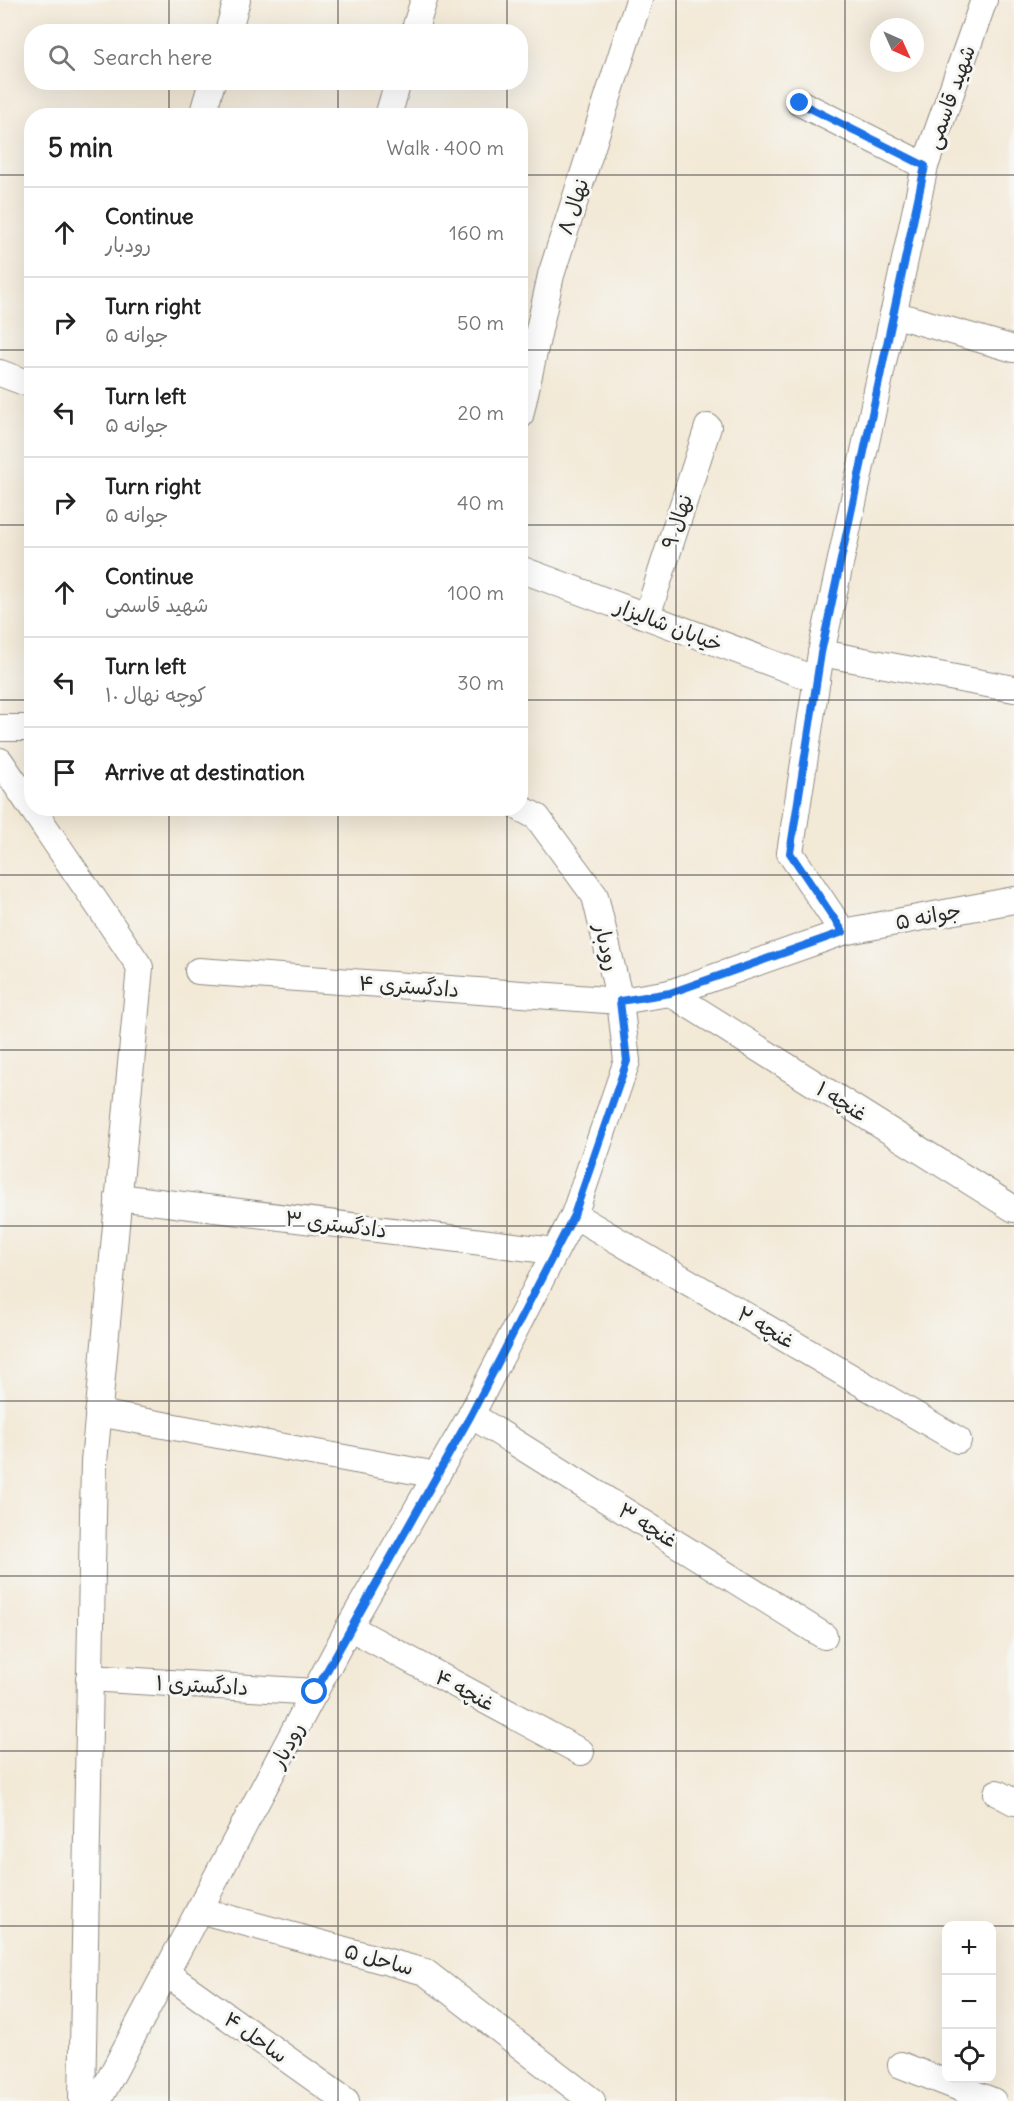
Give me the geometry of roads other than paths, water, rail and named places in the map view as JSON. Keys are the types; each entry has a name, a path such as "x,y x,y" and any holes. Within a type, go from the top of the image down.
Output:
{"street":[{"path":"230,24 237,0"},
{"path":"416,24 424,0"},
{"name":"نهال ۸","path":"528,380 551,275 639,0"},
{"name":"شهید قاسمی","path":"821,653 925,166 984,0"},
{"path":"204,108 210,90"},
{"path":"390,108 396,90"},
{"path":"800,103 925,166"},
{"path":"893,314 1014,349"},
{"path":"0,373 24,382"},
{"name":"نهال ۹","path":"647,616 708,427"},
{"name":"خیابان شالیزار","path":"528,572 817,680"},
{"path":"843,932 790,853 821,653 1014,689"},
{"path":"0,728 24,728"},
{"path":"0,761 24,796"},
{"name":"رودبار","path":"98,2101 349,1627 471,1415 574,1215 627,1061 620,1001 596,897 537,817 528,812"},
{"path":"37,816 140,967 94,1462 82,2101"},
{"name":"جوانه ۵","path":"620,1001 670,993 843,932 1014,900"},
{"name":"دادگستری ۴","path":"198,971 620,1001"},
{"name":"غنچه ۱","path":"670,993 1014,1209"},
{"name":"دادگستری ۳","path":"118,1197 554,1251"},
{"name":"غنچه ۲","path":"574,1215 958,1440"},
{"path":"98,1413 437,1475"},
{"name":"غنچه ۳","path":"471,1415 824,1636"},
{"name":"غنچه ۴","path":"349,1627 581,1752"},
{"name":"دادگستری ۱","path":"89,1678 315,1692"},
{"name":"ساحل ۵","path":"199,1910 425,1972 592,2101"},
{"name":"ساحل ۴","path":"166,1973 345,2101"},
{"path":"901,2065 993,2101"}]}
